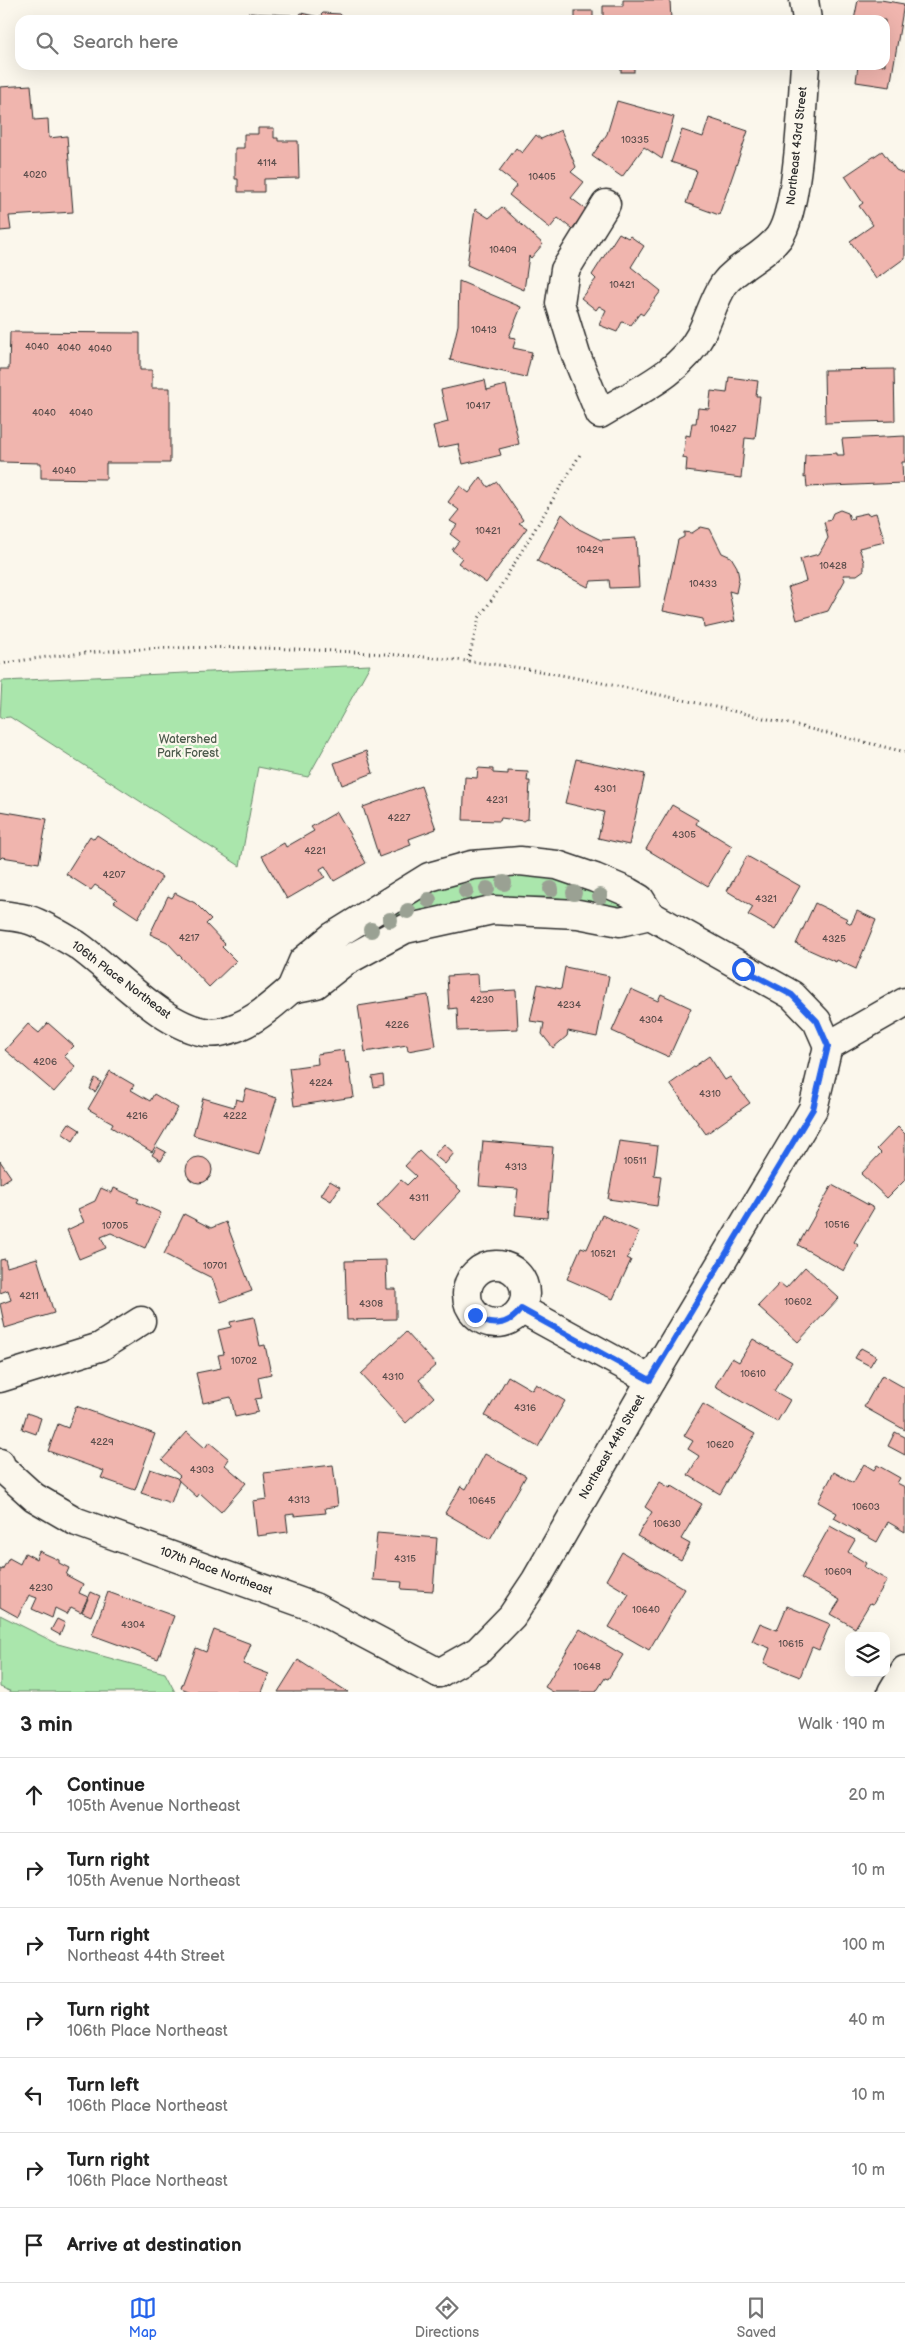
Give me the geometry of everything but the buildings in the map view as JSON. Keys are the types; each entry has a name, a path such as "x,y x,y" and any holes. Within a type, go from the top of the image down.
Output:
{"street":[{"path":"804,0 806,15"},
{"name":"Northeast 43rd Street","path":"606,204 565,270 560,303 576,355 600,414 673,370 699,337 725,283 736,272 761,256 780,236 791,208 805,70"},
{"path":"291,989 302,961 332,937 429,877 472,865 520,860 557,865 595,878 640,898 650,915 792,995 817,1021 828,1046 905,1002"},
{"path":"291,989 316,984 344,962 405,929 492,910 578,914 620,922 650,915"},
{"name":"106th Place Northeast","path":"0,915 28,919 77,945 164,1016 194,1030 218,1032 237,1028 264,1012 291,989"},
{"name":"Northeast 44th Street","path":"438,1683 478,1651 512,1616 536,1580 650,1380 813,1109 828,1046"},
{"path":"521,1309 650,1380"},
{"path":"0,1378 100,1346 141,1321"},
{"name":"107th Place Northeast","path":"0,1463 2,1468 34,1497 78,1522 314,1607 438,1683"},
{"path":"892,1692 905,1670"}],"path":[{"path":"468,661 479,618 497,592 581,453"},
{"path":"0,664 47,656 146,647 301,649 468,661 558,674 762,717 905,752"}],"green space":[{"name":"Watershed Park Forest","path":"370,665 308,777 258,767 240,866 10,717 0,718 2,681"},
{"path":"497,872 560,878 627,904 623,909 580,900 543,897 503,898 315,962 424,891"},
{"path":"0,1615 58,1644 165,1673 175,1692 12,1692 0,1687"}],"route":[{"path":"475,1315 487,1323 499,1324 518,1314 521,1309 650,1380 813,1109 822,1078 828,1046 817,1021 792,995 743,969"}]}
